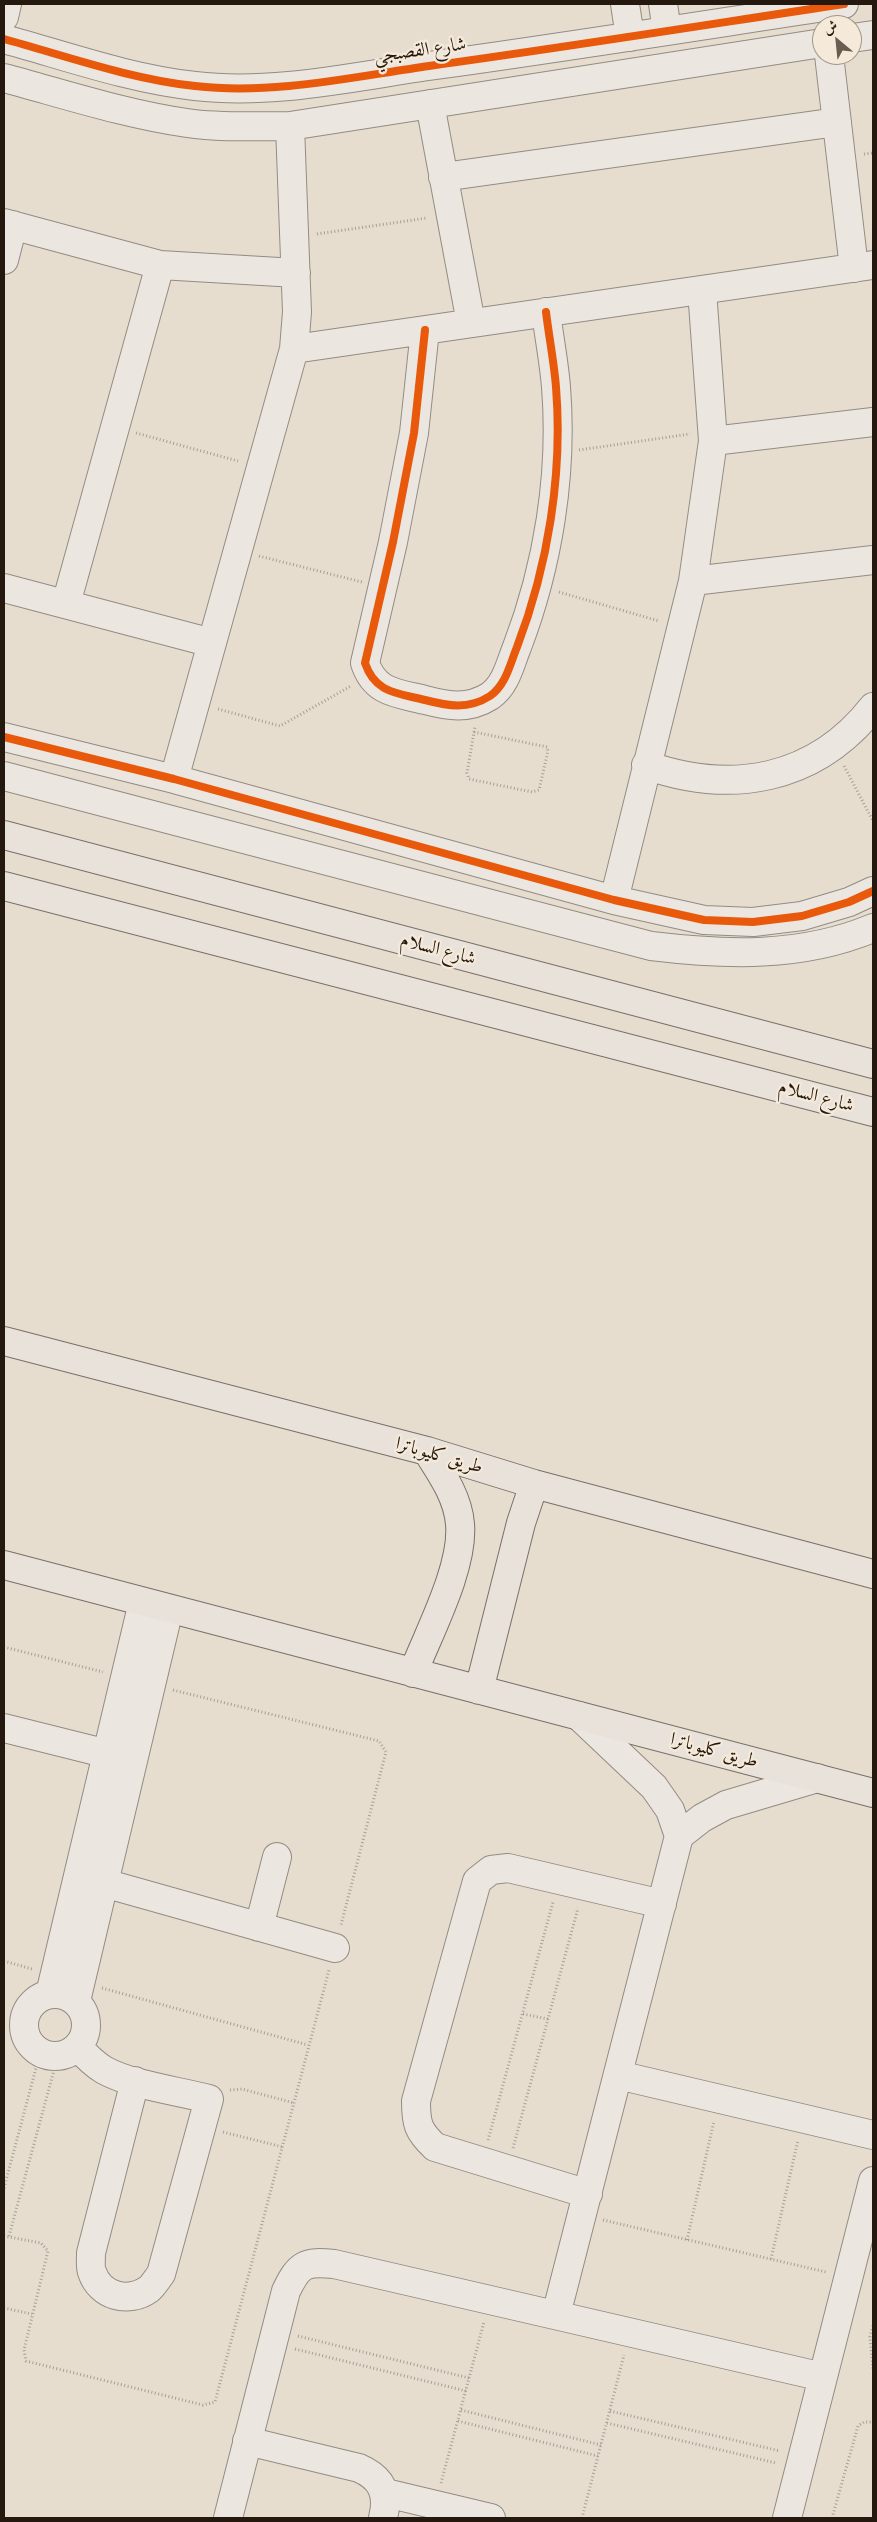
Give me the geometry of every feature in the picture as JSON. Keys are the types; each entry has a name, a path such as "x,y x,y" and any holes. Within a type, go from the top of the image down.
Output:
{"main road":[{"name":"شارع السلام","path":"4,835 873,1064"},
{"name":"شارع السلام","path":"4,886 873,1112"},
{"name":"طريق كليوباترا","path":"4,1341 427,1451 534,1484 873,1574"},
{"path":"413,1673 455,1567 460,1542 460,1523 456,1506 449,1488 427,1451"},
{"path":"479,1690 521,1523 534,1484"},
{"name":"طريق كليوباترا","path":"4,1565 873,1793"}],"street":[{"path":"4,18 8,4"},
{"path":"625,4 630,37"},
{"path":"663,4 667,31"},
{"name":"شارع القصبجي","path":"4,39 148,78 194,86 241,89 288,86 534,52 844,4"},
{"path":"4,78 140,115 188,123 237,127 290,126 812,45"},
{"path":"534,52 540,87"},
{"path":"294,349 864,266 837,122 830,65"},
{"path":"430,104 471,323"},
{"path":"443,177 837,122"},
{"path":"174,779 294,349 297,312 290,126"},
{"path":"4,260 8,224 160,265 296,273"},
{"path":"66,604 160,265"},
{"path":"614,900 693,581 713,436 702,290"},
{"path":"425,330 414,433 382,587 366,650 365,663 369,676 378,686 390,691 450,706 479,702 491,695 502,685 530,614 548,540 557,453 556,388 546,312"},
{"path":"713,436 873,422"},
{"path":"693,581 873,560"},
{"path":"4,588 212,643"},
{"path":"646,765 674,775 703,780 732,781 762,777 790,769 817,757 864,720 873,707"},
{"path":"4,737 174,779 614,900 704,920 753,922 802,916 849,902 873,891"},
{"path":"4,776 651,946 705,952 759,954 812,946 873,928"},
{"path":"433,889 442,854"},
{"path":"135,2081 91,2253 91,2271 100,2286 116,2296 133,2297 150,2289 160,2274 208,2099 135,2081 103,2070 89,2059 41,2047 24,2021 28,2008 52,1984 143,1602"},
{"path":"41,2047 85,2036 87,2023 78,1991 169,1609"},
{"path":"556,2315 680,1836 670,1810 654,1787 579,1716"},
{"path":"5,1732 133,1760"},
{"path":"680,1836 702,1818 726,1805 817,1778"},
{"path":"259,1927 277,1857"},
{"path":"585,2205 495,2165 435,2146 422,2135 416,2119 416,2101 471,1897 477,1881 491,1870 508,1868 662,1904"},
{"path":"104,1883 335,1948"},
{"path":"52,1984 64,1994 78,1991"},
{"path":"618,2075 873,2135"},
{"path":"787,2518 873,2181"},
{"path":"228,2518 286,2291 295,2272 313,2262 343,2266 823,2376"},
{"path":"247,2441 359,2468 371,2473 380,2482 384,2506 435,2505 490,2518"}],"path":[{"path":"295,238 450,214"},
{"path":"115,427 260,468"},
{"path":"557,453 713,436"},
{"path":"238,551 382,587"},
{"path":"537,585 681,628"},
{"path":"196,702 273,726 280,726 369,676"},
{"path":"474,732 545,746 548,751 539,790 532,792 470,780 467,774 474,732 479,702"},
{"path":"834,745 873,821"},
{"path":"4,1648 125,1678"},
{"path":"4,2236 41,2243 48,2251 23,2356 31,2363 203,2405 214,2402 386,1752 384,1746 379,1741 151,1685"},
{"path":"495,2165 523,2014 572,1883"},
{"path":"495,2165 548,2019 572,1883"},
{"path":"4,1961 52,1984"},
{"path":"78,1991 308,2045"},
{"path":"523,2014 548,2019"},
{"path":"4,2188 41,2047"},
{"path":"8,2236 41,2047"},
{"path":"208,2099 230,2090 242,2089 294,2103"},
{"path":"687,2240 719,2098"},
{"path":"771,2259 803,2118"},
{"path":"201,2127 283,2147"},
{"path":"585,2205 687,2240 848,2277"},
{"path":"435,2505 490,2300"},
{"path":"4,2308 33,2314"},
{"path":"873,2326 870,2337 873,2369"},
{"path":"582,2518 630,2332"},
{"path":"274,2337 470,2378"},
{"path":"274,2337 466,2391"},
{"path":"461,2410 601,2445"},
{"path":"610,2411 801,2462"},
{"path":"458,2421 598,2456"},
{"path":"832,2518 858,2426 864,2422 873,2422"},
{"path":"607,2423 801,2462"}],"cycle path":[{"path":"4,39 98,66 171,83 224,88 283,87 342,80 844,4"},
{"path":"425,330 414,433 393,542 365,663 369,673 381,686 388,690 442,704 458,706 474,703 490,696 504,680 528,616 545,552 555,486 558,420 555,378 546,312"},
{"path":"4,737 174,779 614,900 704,920 753,922 802,916 849,902 873,891"}]}
